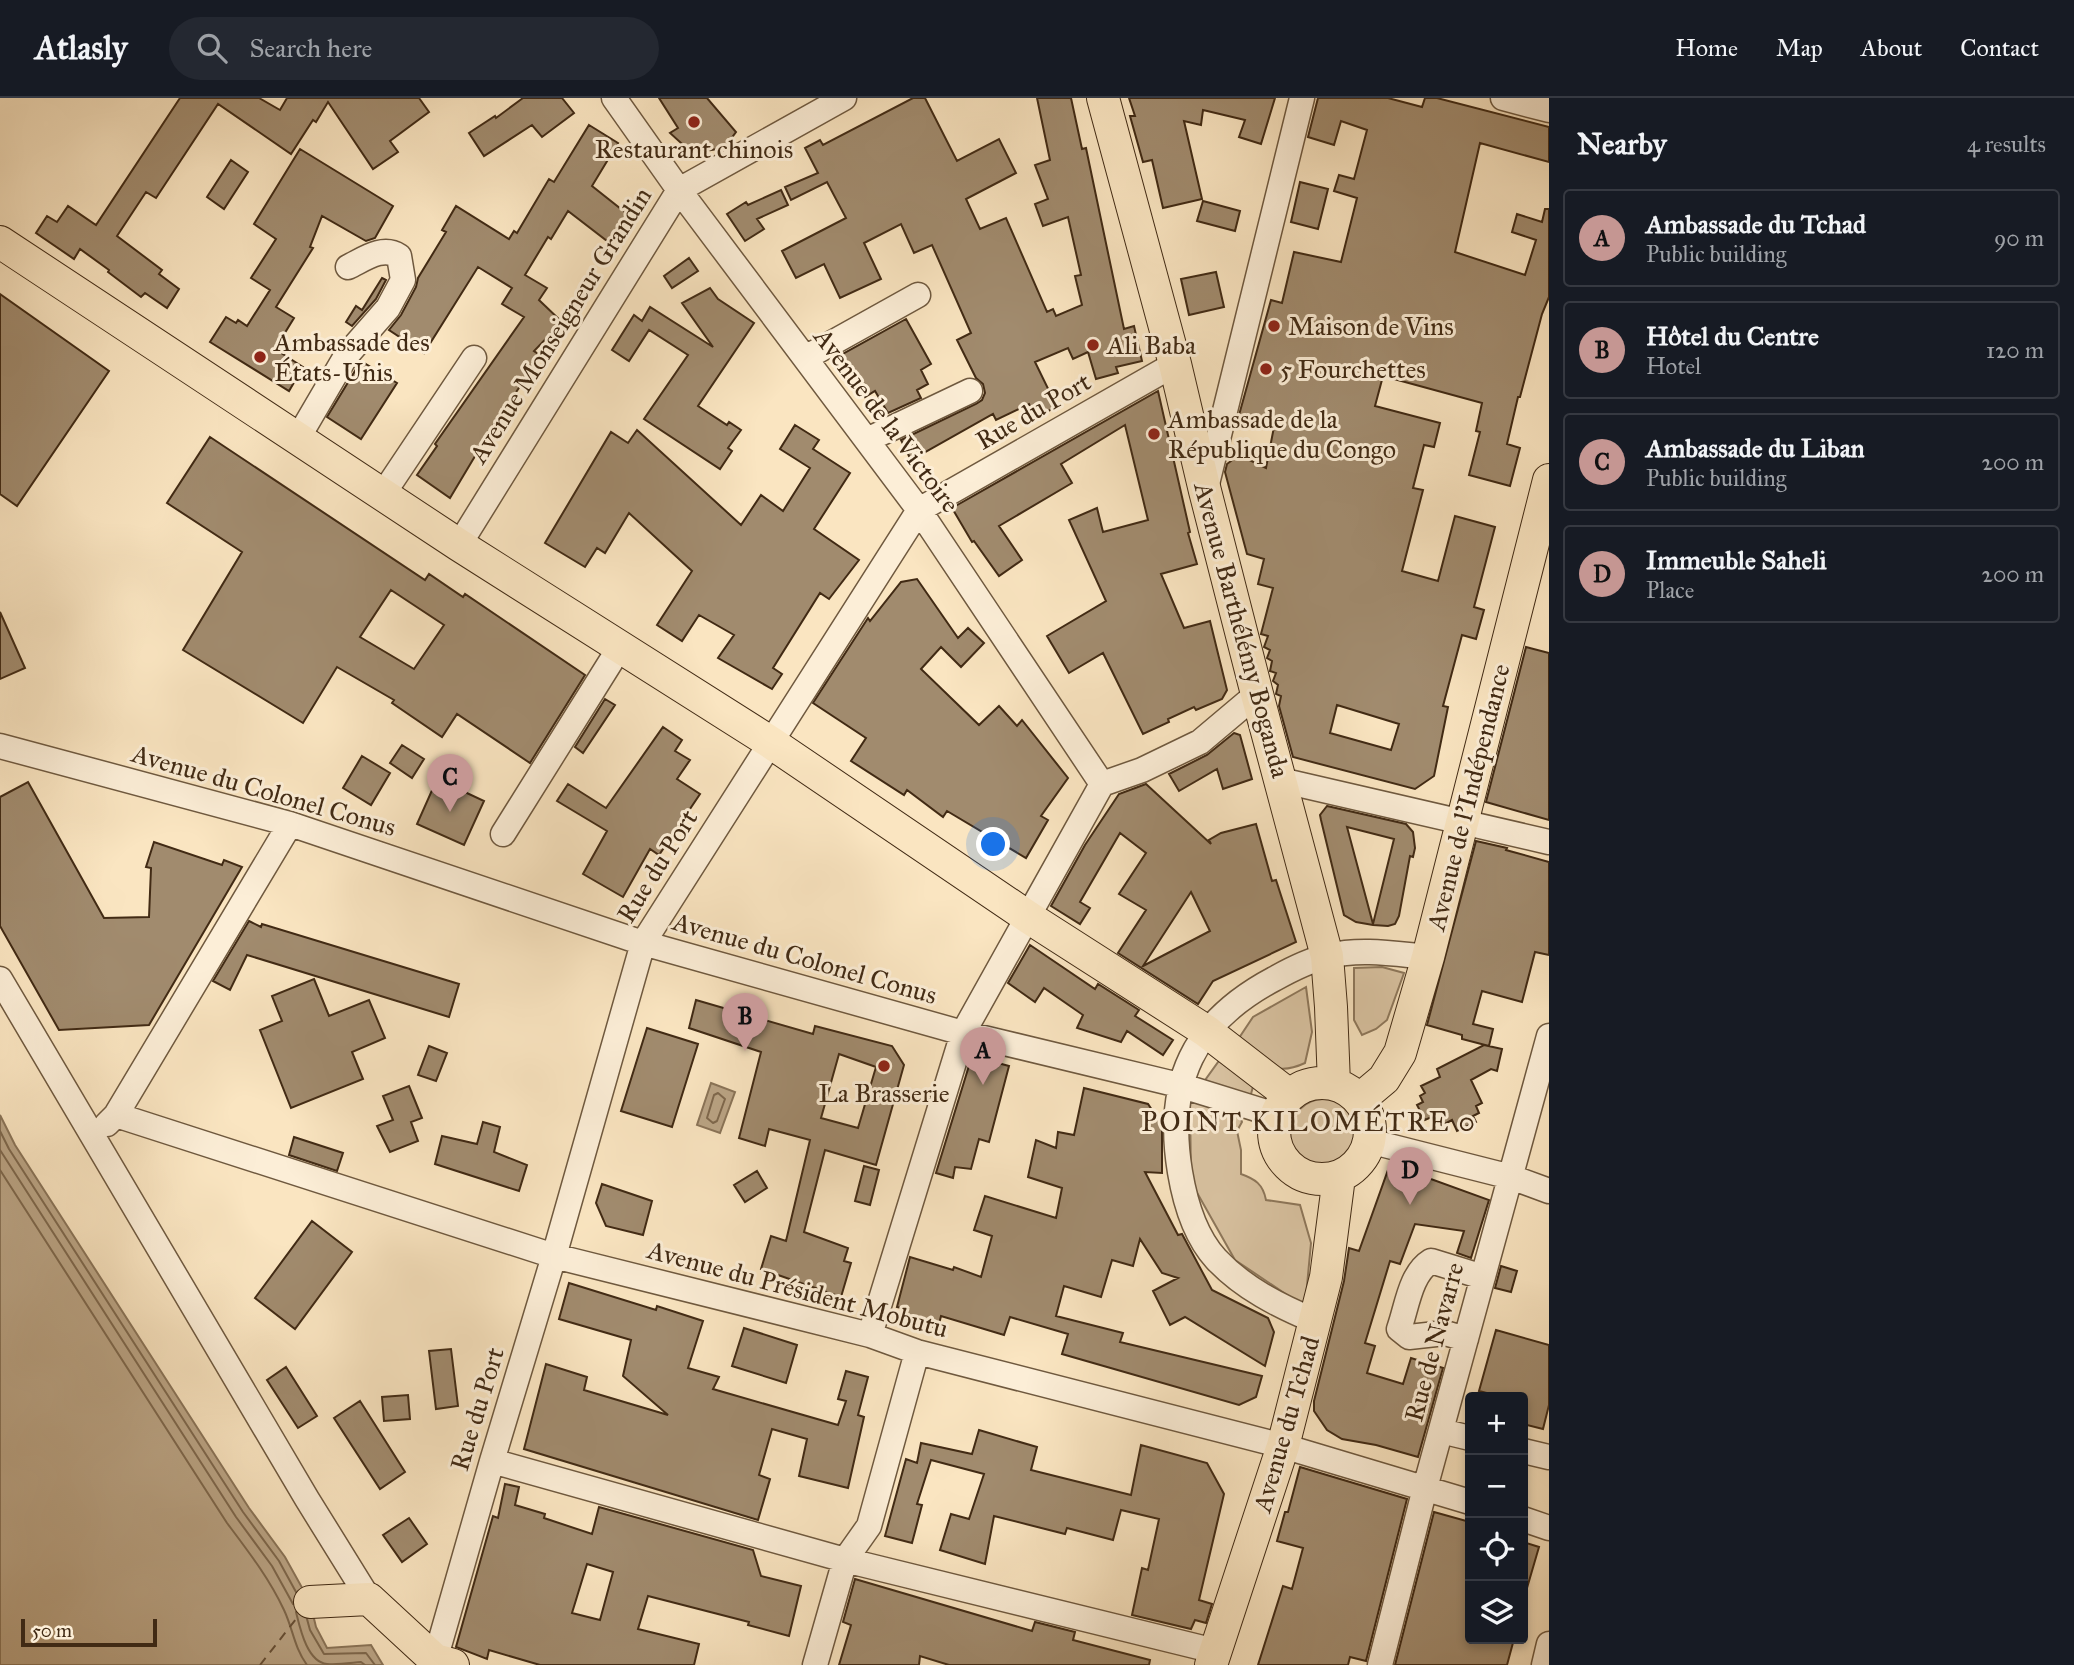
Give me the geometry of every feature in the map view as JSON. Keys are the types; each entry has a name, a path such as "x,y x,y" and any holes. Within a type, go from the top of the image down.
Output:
{"main road":[{"name":"Avenue Barthélémy Boganda","path":"1103,98 1175,364 1257,694 1327,956 1331,1007 1347,1092"},
{"path":"0,243 459,545 770,742 1028,917 1206,1031 1283,1105"},
{"name":"Avenue de l'Indépendance","path":"1347,1092 1384,1079 1400,1053 1544,519 1549,480"},
{"path":"1318,1083 1347,1092 1369,1119 1369,1141 1359,1163 1339,1177 1321,1180 1303,1176 1287,1166 1278,1151 1273,1133 1283,1105 1303,1086 1318,1083"},
{"name":"Avenue du Tchad","path":"1213,1658 1283,1446 1326,1277 1339,1177"},
{"path":"310,1602 369,1599 444,1662"}],"street":[{"name":"Avenue de la Victoire","path":"614,98 679,190 919,510 1102,784"},
{"name":"Avenue Monseigneur Grandin","path":"459,545 679,190 844,98"},
{"path":"1205,491 1302,98"},
{"path":"1503,98 1549,110"},
{"path":"298,438 346,356 388,308 403,280 399,256 392,252 376,253 348,267"},
{"path":"805,358 918,295"},
{"path":"383,494 474,358"},
{"name":"Rue du Port","path":"444,1662 492,1461 554,1256 643,943 919,510 1175,364"},
{"path":"866,440 970,391"},
{"path":"503,834 620,647"},
{"path":"870,1335 963,1033 1102,784 1142,771 1200,742 1257,694"},
{"name":"Avenue du Colonel Conus","path":"0,746 290,824 643,943 963,1033 1180,1084 1283,1105"},
{"path":"1280,780 1549,842"},
{"path":"94,1136 116,1115 290,824"},
{"path":"1315,1321 1275,1304 1245,1283 1216,1259 1197,1230 1184,1196 1178,1160 1180,1084 1206,1031 1251,991 1288,971 1327,956 1367,951 1428,957"},
{"path":"0,979 307,1499 369,1599"},
{"name":"Rue de Navarre","path":"1380,1665 1425,1488 1549,1036"},
{"name":"Avenue du Président Mobutu","path":"116,1115 554,1256 870,1335 917,1352 1283,1446 1465,1500"},
{"path":"1369,1141 1511,1177 1549,1191"},
{"path":"1466,1339 1446,1333 1409,1337 1399,1329 1422,1266 1431,1261 1483,1277"},
{"path":"815,1665 845,1560 869,1526 917,1352"},
{"path":"1441,1431 1465,1437"},
{"path":"1528,1452 1549,1457"},
{"path":"492,1461 845,1560 1213,1658"},
{"path":"1528,1521 1549,1528"},
{"path":"1544,1665 1549,1644"}],"shaded area":[{"path":"1382,967 1404,973 1387,1020 1362,1035 1354,1020 1354,968"},
{"path":"1306,987 1312,1032 1305,1063 1284,1069 1268,1066 1235,1044 1253,1017"},
{"path":"1221,1058 1254,1083 1251,1094 1245,1096 1203,1083"},
{"path":"1324,1099 1337,1102 1348,1109 1355,1120 1358,1133 1355,1146 1348,1157 1337,1164 1324,1167 1311,1164 1300,1157 1293,1146 1290,1133 1293,1120 1300,1109 1311,1102"},
{"path":"1190,1100 1238,1113 1242,1122 1237,1131 1241,1150 1241,1174 1258,1183 1266,1200 1300,1205 1311,1243 1305,1307 1235,1260 1191,1182"}],"water":[{"path":"711,1083 735,1092 720,1133 697,1125"},
{"path":"0,1115 15,1145 249,1508 285,1557 310,1602 316,1627 327,1648 371,1645 383,1665 0,1665"}],"building":[{"path":"180,98 259,98 280,110 287,98 419,98 429,112 390,141 398,152 373,169 328,102 291,154 218,104 156,198 146,192 117,236 162,270 159,274 179,289 167,308 145,293 141,297 80,249 74,259 36,233 47,216 57,222 68,206 96,225"},
{"path":"523,98 562,98 574,113 542,137 532,125 484,156 469,133"},
{"path":"659,98 707,98 736,132 724,148 692,153 670,133 678,128"},
{"path":"913,98 925,98 957,161 999,139 1016,173 966,199 980,229 1006,218 1047,312 1053,309 1056,316 1082,305 1075,276 1081,275 1068,217 1043,226 1035,204 1048,199 1035,165 1050,160 1037,98 1071,98 1082,149 1086,148 1124,329 1134,326 1142,361 1116,367 1118,373 1096,379 1088,352 1073,359 1068,348 1035,362 1057,407 1035,417 1029,404 996,420 993,414 911,460 901,440 976,404 982,400 985,393 983,384 976,378 957,340 971,333 932,245 914,253 901,224 864,243 881,279 840,298 824,264 796,278 782,251 846,218 827,182 791,200 785,187 818,173 805,148 820,140 823,145"},
{"path":"1129,98 1275,98 1261,144 1239,137 1245,120 1203,110 1201,125 1184,121 1202,199 1163,208 1152,160 1143,162 1130,116 1135,116"},
{"path":"1318,98 1388,98 1422,107 1425,98 1437,98 1549,127 1549,162 1480,143 1455,252 1525,275 1536,240 1512,232 1517,214 1542,222 1545,209 1549,209 1549,297 1518,397 1507,444 1520,448 1510,486 1469,475 1480,432 1476,431 1482,403 1383,376 1375,406 1440,423 1434,447 1424,445 1413,488 1423,490 1402,571 1438,581 1455,516 1495,527 1474,607 1484,610 1476,639 1462,635 1443,706 1448,707 1434,776 1415,789 1293,757 1279,706 1281,696 1276,694 1278,685 1273,681 1276,673 1270,671 1272,661 1267,658 1270,650 1264,647 1268,636 1261,634 1273,588 1258,584 1264,559 1247,554 1225,472 1227,464 1239,455 1266,468 1274,427 1239,415 1271,300 1282,303 1294,252 1341,262 1357,198 1334,191 1339,175 1354,179 1367,130 1341,121 1334,145 1308,137","holes":["1337,705 1399,724 1391,750 1330,733"]},
{"path":"589,125 618,143 592,186 631,217 611,244 568,211 551,239 548,237 525,275 547,288 539,300 562,322 534,351 541,356 496,421 450,498 417,475 437,446 435,444 524,317 502,304 512,288 478,267 424,353 389,330 401,315 418,278 446,232 442,230 456,206 509,239 514,231 517,233 549,179 554,182"},
{"path":"300,149 393,206 375,238 366,241 322,216 310,247 313,248 276,307 294,318 275,349 303,367 289,391 210,342 226,317 247,326 270,290 251,278 276,239 254,224"},
{"path":"231,160 248,172 224,209 207,197"},
{"path":"1300,182 1328,189 1318,229 1291,222"},
{"path":"781,190 788,205 757,219 764,229 745,241 727,214 746,202 748,205"},
{"path":"1203,201 1240,211 1235,231 1197,221"},
{"path":"689,258 698,271 672,288 664,276"},
{"path":"1216,272 1224,307 1189,315 1181,279"},
{"path":"382,278 386,280 376,299 352,326 346,322 356,306 362,310"},
{"path":"710,288 718,299 754,323 698,406 727,425 729,422 741,430 728,448 732,451 720,469 644,419 688,355 649,330 629,361 612,350 634,315 642,321 650,307 713,347 682,303"},
{"path":"0,294 109,371 17,506 0,494"},
{"path":"906,319 931,364 921,370 928,384 917,390 921,398 888,413 875,391 865,397 841,355"},
{"path":"361,361 397,383 361,439 327,417"},
{"path":"1158,391 1197,564 1161,574 1184,628 1210,621 1227,690 1222,699 1196,710 1194,707 1143,734 1103,653 1069,673 1047,636 1106,601 1069,520 1097,508 1103,532 1148,520 1125,425 1061,464 1072,483 999,526 1022,560 999,576 974,541 972,542 952,508"},
{"path":"795,425 819,440 813,449 850,473 814,529 859,560 829,599 820,593 773,668 782,674 772,689 718,658 734,635 699,615 682,641 657,625 692,571 629,513 605,553 597,548 585,567 545,543 611,432 628,443 637,430 741,525 761,495 783,511 810,468 780,449"},
{"path":"210,437 425,580 429,574 463,597 465,594 585,675 530,763 457,714 442,737 392,703 394,700 337,667 303,723 183,650 242,552 167,503","holes":["391,590 444,625 414,669 360,637"]},
{"path":"917,579 958,638 968,628 984,643 961,667 941,647 921,669 979,725 999,706 1017,726 1022,720 1068,778 1041,816 1048,820 1026,858 947,811 943,817 907,790 904,795 851,761 866,738 813,703 868,618 870,621 901,582"},
{"path":"0,612 25,668 0,679"},
{"path":"1526,647 1549,653 1549,820 1486,802"},
{"path":"605,699 615,705 583,753 575,747"},
{"path":"663,727 682,740 675,751 690,760 677,779 700,794 659,855 650,849 623,897 583,874 607,831 557,801 568,784 606,808"},
{"path":"1234,733 1240,735 1252,779 1223,789 1217,769 1179,791 1169,774 1207,755"},
{"path":"402,745 424,759 412,778 390,763"},
{"path":"362,756 390,773 371,805 343,788"},
{"path":"437,779 484,801 464,845 417,824"},
{"path":"28,782 104,918 149,917 151,868 146,867 154,842 222,865 224,860 242,867 149,1025 59,1030 0,926 0,797"},
{"path":"1146,784 1211,844 1209,840 1221,833 1256,824 1272,881 1276,880 1296,942 1213,981 1198,1004 1118,953 1146,910 1119,894 1146,853 1120,833 1080,902 1090,908 1080,924 1051,906 1085,845 1119,794","holes":["1191,892 1210,931 1143,966"]},
{"path":"1327,806 1406,824 1413,832 1415,848 1413,857 1410,856 1399,916 1395,924 1388,926 1356,922 1344,915 1320,815","holes":["1347,827 1394,839 1373,924"]},
{"path":"1476,841 1549,862 1549,955 1535,952 1522,1002 1482,991 1473,1024 1493,1029 1489,1046 1427,1025"},
{"path":"249,921 261,927 262,924 459,984 449,1017 247,955 230,990 213,981"},
{"path":"1030,945 1095,989 1098,984 1139,1010 1135,1016 1173,1040 1163,1055 1127,1031 1121,1042 1077,1028 1083,1015 1044,988 1035,1002 1008,983"},
{"path":"314,979 329,1016 369,1000 385,1038 352,1052 363,1079 291,1108 260,1030 282,1021 272,996"},
{"path":"696,1000 813,1034 815,1026 892,1046 904,1065 876,1165 825,1150 804,1232 848,1248 844,1261 851,1263 841,1297 761,1269 771,1236 786,1241 810,1140 769,1129 765,1146 739,1138 761,1052 689,1028","holes":["839,1054 876,1067 858,1128 821,1118"]},
{"path":"647,1028 698,1044 672,1127 621,1111"},
{"path":"1484,1045 1502,1049 1497,1071 1491,1069 1471,1080 1482,1103 1476,1106 1479,1113 1473,1116 1476,1122 1457,1131 1452,1120 1441,1126 1436,1115 1425,1120 1417,1105 1423,1102 1420,1096 1425,1093 1421,1086 1440,1077 1437,1069"},
{"path":"429,1046 447,1053 436,1081 418,1075"},
{"path":"972,1056 1009,1066 989,1142 979,1139 971,1169 955,1167 953,1178 936,1173"},
{"path":"409,1086 422,1118 411,1122 418,1141 390,1152 377,1126 393,1120 383,1096"},
{"path":"1084,1088 1148,1104 1162,1125 1162,1173 1145,1172 1178,1235 1182,1234 1212,1290 1268,1318 1274,1332 1265,1366 1185,1317 1170,1325 1153,1291 1178,1278 1162,1273 1140,1239 1133,1266 1112,1260 1101,1297 1064,1286 1056,1316 1123,1333 1120,1342 1262,1376 1256,1397 1239,1405 1062,1354 1068,1334 1010,1317 1004,1335 941,1316 938,1328 904,1320 906,1309 897,1307 910,1257 953,1270 954,1267 981,1277 992,1236 974,1230 985,1196 1056,1218 1062,1188 1028,1177 1036,1140 1056,1148 1058,1132 1074,1135"},
{"path":"483,1122 500,1127 494,1152 527,1165 519,1191 435,1164 442,1136 477,1144"},
{"path":"294,1137 343,1153 337,1171 289,1155"},
{"path":"864,1166 879,1170 870,1205 855,1201"},
{"path":"1395,1166 1489,1200 1471,1258 1457,1253 1464,1231 1415,1224 1400,1264 1390,1261 1365,1343 1375,1346 1367,1373 1403,1384 1411,1358 1443,1368 1418,1457 1342,1439 1327,1430 1314,1411 1349,1248 1359,1251 1388,1170"},
{"path":"757,1171 767,1188 745,1202 734,1185"},
{"path":"602,1184 652,1201 643,1235 606,1226 596,1203"},
{"path":"312,1221 352,1252 295,1329 255,1298"},
{"path":"1501,1266 1517,1271 1511,1292 1495,1288"},
{"path":"569,1283 656,1310 657,1306 703,1321 688,1368 719,1377 713,1389 838,1425 846,1401 838,1399 846,1371 868,1377 858,1415 864,1417 848,1488 799,1476 807,1439 772,1429 759,1475 770,1479 758,1520 524,1449 546,1364 587,1377 584,1390 668,1415 623,1376 631,1340 559,1319"},
{"path":"744,1328 797,1345 786,1383 732,1366"},
{"path":"1496,1330 1549,1345 1549,1405 1543,1429 1528,1425 1528,1392 1479,1391"},
{"path":"451,1349 458,1406 436,1409 429,1351"},
{"path":"286,1367 317,1416 298,1428 267,1380"},
{"path":"408,1395 410,1419 384,1421 382,1397"},
{"path":"360,1401 405,1472 380,1489 334,1418"},
{"path":"979,1430 1037,1447 1031,1470 1131,1495 1141,1445 1207,1463 1224,1494 1199,1600 1212,1604 1206,1623 1195,1620 1191,1629 1132,1615 1142,1568 1148,1570 1159,1519 1121,1510 1113,1540 1067,1528 1065,1534 994,1516 985,1564 940,1550 951,1514 969,1519 984,1474 931,1460 917,1504 922,1505 912,1543 885,1536 906,1459 917,1463 921,1443 972,1454"},
{"path":"1300,1467 1407,1499 1366,1661 1350,1657 1348,1665 1258,1665 1283,1586 1292,1589 1303,1548 1277,1541"},
{"path":"505,1484 519,1487 515,1505 545,1514 544,1518 592,1534 599,1507 753,1550 761,1576 801,1586 789,1636 748,1625 749,1622 648,1596 638,1629 699,1644 694,1665 540,1665 489,1650 487,1659 456,1647 493,1516 498,1518","holes":["587,1564 613,1572 600,1620 572,1613"]},
{"path":"1434,1512 1465,1521 1465,1644 1513,1644 1507,1665 1395,1665"},
{"path":"409,1518 427,1544 402,1562 383,1535"},
{"path":"1528,1544 1539,1547 1528,1585"},
{"path":"855,1579 1032,1631 1035,1622 1075,1632 1073,1640 1150,1660 1149,1665 949,1665 920,1656 919,1665 839,1665 851,1625 843,1622"}],"ferry route":[{"path":"260,1665 300,1614"}],"place":[{"name":"Restaurant chinois","path":"694,122"},
{"name":"Maison de Vins","path":"1274,326"},
{"name":"Ali Baba","path":"1093,345"},
{"name":"Ambassade des États-Unis","path":"260,357"},
{"name":"5 Fourchettes","path":"1266,369"},
{"name":"Ambassade de la République du Congo","path":"1154,434"},
{"name":"Ambassade du Liban","path":"450,812"},
{"name":"Hôtel du Centre","path":"745,1051"},
{"name":"La Brasserie","path":"884,1066"},
{"name":"Ambassade du Tchad","path":"983,1085"},
{"name":"Immeuble Saheli","path":"1410,1205"}],"district":[{"name":"POINT KILOMÉTRE 0","path":"1309,1121"}]}
